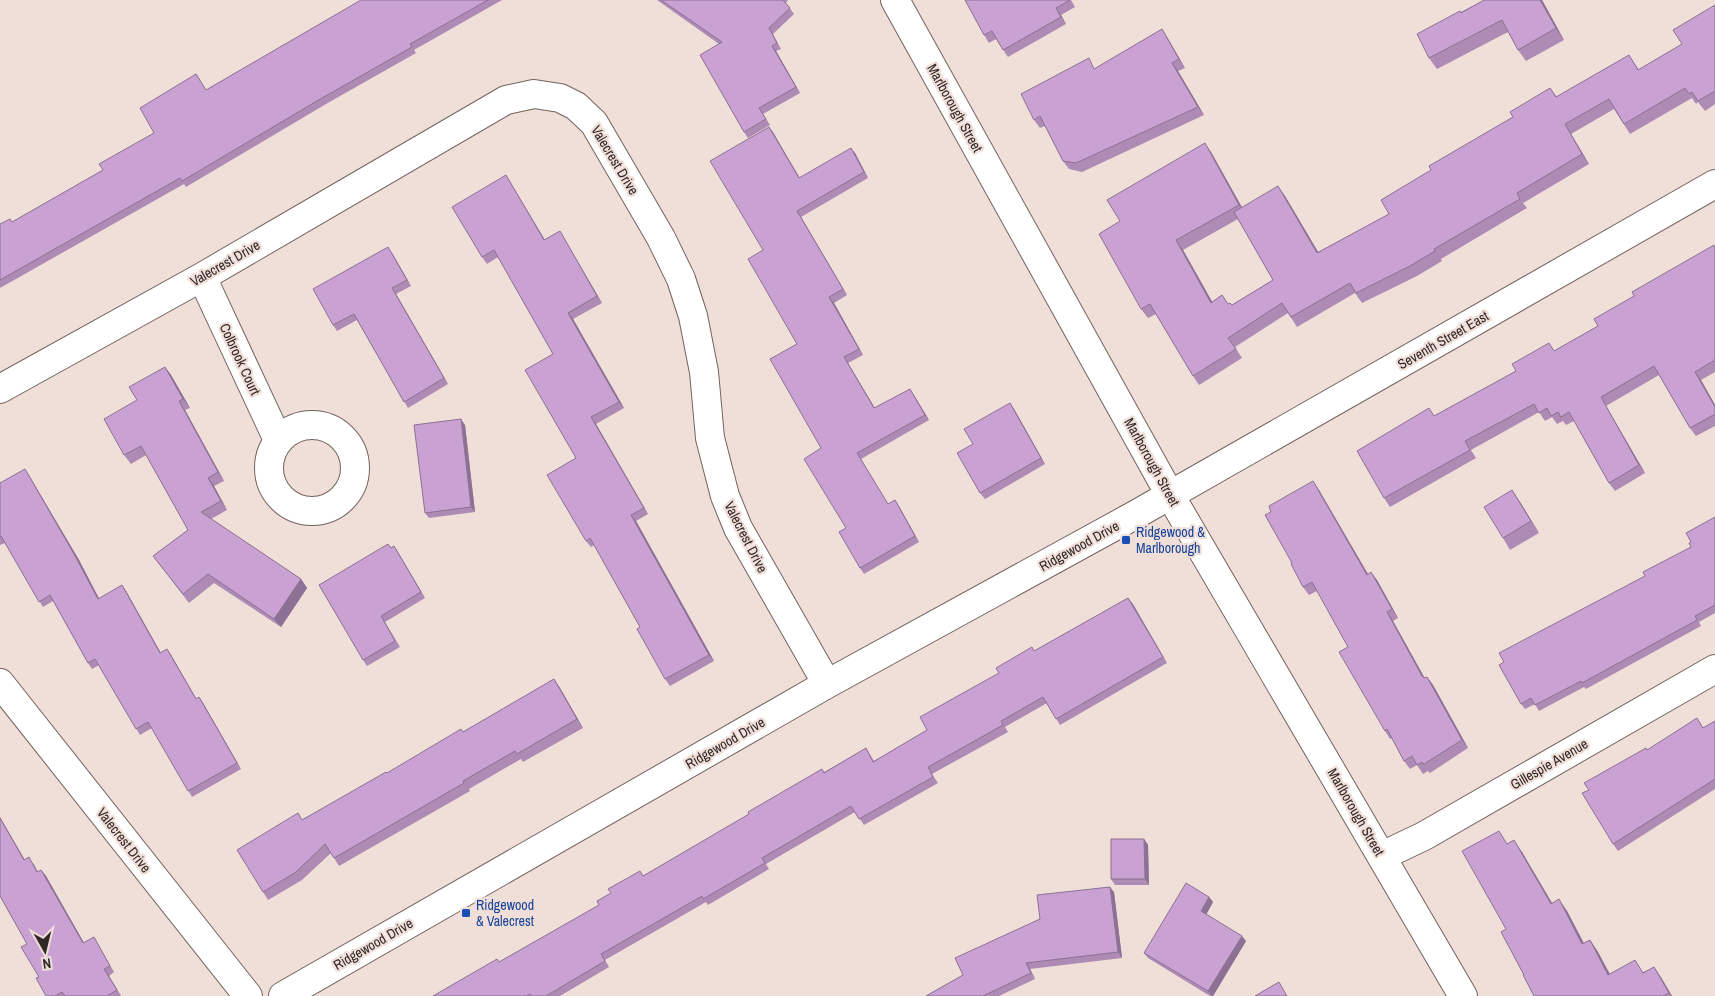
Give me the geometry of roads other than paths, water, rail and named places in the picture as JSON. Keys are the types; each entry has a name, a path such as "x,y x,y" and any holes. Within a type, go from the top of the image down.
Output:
{"street":[{"name":"Marlborough Street","path":"895,0 1170,495 1463,996"},
{"name":"Valecrest Drive","path":"0,388 202,277 506,100 534,94 560,98 576,106 594,123 660,238 681,279 699,342 710,438 725,496 738,528 827,684"},
{"name":"Seventh Street East","path":"1170,495 1715,184"},
{"name":"Colbrook Court","path":"202,277 278,440"},
{"name":"Ridgewood Drive","path":"283,996 827,684 1170,495"},
{"name":"Gillespie Avenue","path":"1382,856 1424,836 1715,669"},
{"name":"Valecrest Drive","path":"0,684 248,996"}],"place":[{"name":"Ridgewood & Marlborough","path":"1126,540"},
{"name":"Ridgewood & Valecrest","path":"466,913"}]}
